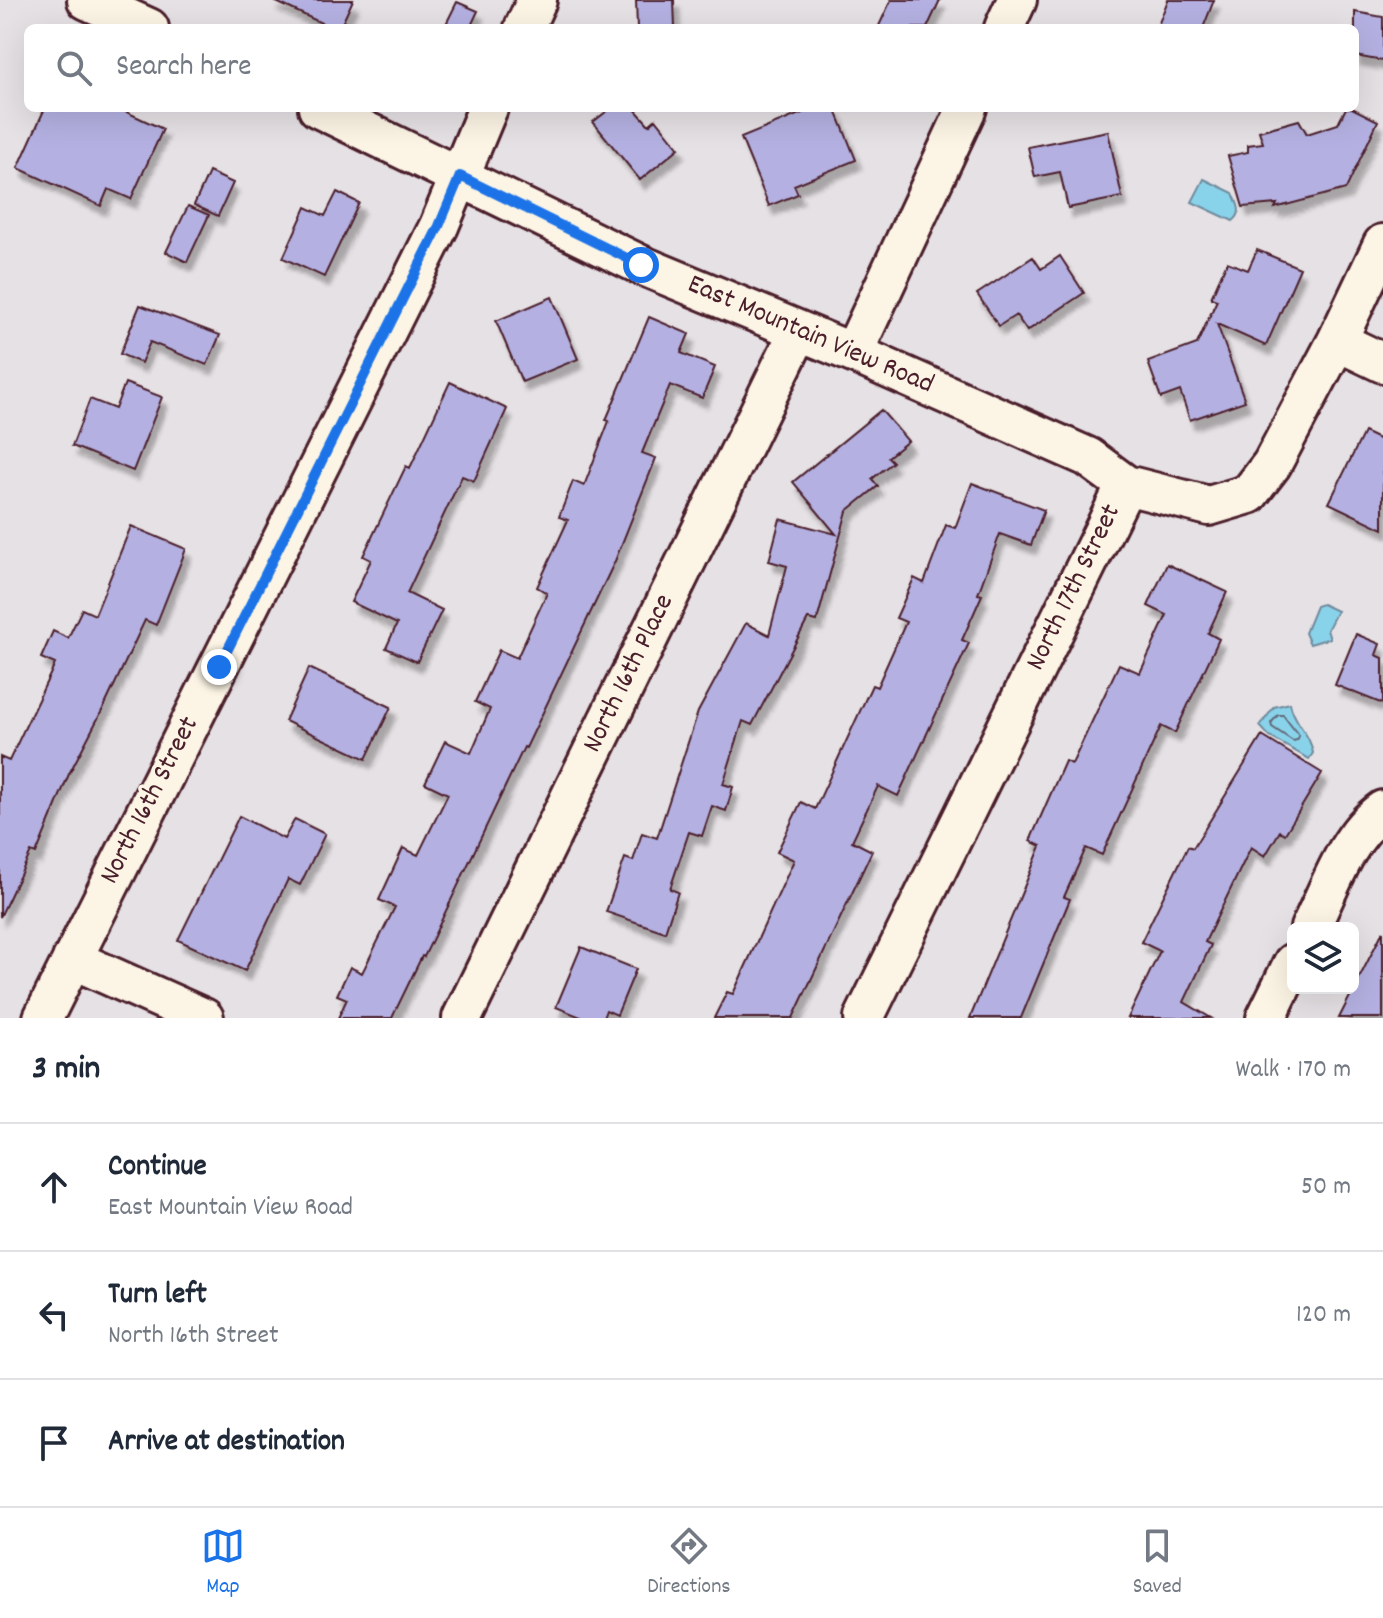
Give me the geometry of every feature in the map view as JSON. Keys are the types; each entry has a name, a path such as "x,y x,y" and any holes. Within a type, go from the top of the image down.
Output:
{"street":[{"path":"87,0 140,24"},
{"path":"526,24 537,0"},
{"path":"1006,24 1017,0"},
{"name":"East Mountain View Road","path":"326,112 641,265 853,353 1088,457 1126,485"},
{"name":"North 16th Street","path":"43,1018 412,281 486,112"},
{"path":"853,353 965,112"},
{"name":"North 17th Street","path":"864,1018 1126,485 1209,506 1249,494 1272,464 1337,341 1383,244"},
{"name":"North 16th Place","path":"462,1018 799,331"},
{"path":"1337,341 1383,363"},
{"path":"1313,922 1355,839 1366,822 1383,810"},
{"path":"72,959 204,1018"},
{"path":"1266,1018 1287,975"}],"water":[{"path":"1204,179 1233,193 1239,211 1233,221 1192,202"},
{"path":"1322,604 1337,611 1327,630 1330,638 1310,644 1305,633 1316,606"},
{"path":"1290,703 1311,746 1313,753 1309,759 1270,737 1260,726 1274,707"}],"building":[{"path":"272,0 353,0 342,24 323,24"},
{"path":"636,0 674,0 675,24 637,24"},
{"path":"891,0 940,0 929,24 880,24"},
{"path":"1168,0 1214,0 1205,24 1159,24"},
{"path":"457,2 478,11 472,24 446,24"},
{"path":"1355,12 1383,17 1383,61 1359,57 1359,24 1355,24"},
{"path":"43,112 127,112 163,129 131,199 108,189 101,206 18,168"},
{"path":"606,112 638,112 649,125 656,119 679,148 640,180 593,122"},
{"path":"804,112 837,112 856,160 794,185 798,194 769,206 741,138"},
{"path":"1344,112 1359,112 1378,121 1346,189 1275,208 1277,204 1243,207 1228,156 1248,152 1248,145 1263,143 1259,131 1299,120 1307,134 1338,124"},
{"path":"1108,131 1122,197 1068,208 1060,172 1035,177 1028,147"},
{"path":"209,172 233,183 218,216 194,205"},
{"path":"337,192 359,203 324,277 283,258 306,207 325,216"},
{"path":"188,206 209,215 187,262 166,252"},
{"path":"1257,250 1300,268 1266,346 1217,324 1245,401 1190,420 1180,391 1161,398 1148,362 1197,344 1217,300 1211,298 1227,262 1248,270"},
{"path":"1060,256 1084,293 1027,331 1016,315 999,326 977,294 1033,257 1041,269"},
{"path":"552,297 578,359 522,382 496,321"},
{"path":"140,305 220,335 207,365 150,342 141,363 120,354"},
{"path":"649,317 689,334 681,353 715,367 702,398 670,385 642,453 656,458 615,561 392,1018 338,1018 347,999 337,995 350,967 362,973 395,907 379,900 403,848 418,855 448,794 425,783 445,741 471,753 490,709 475,702 499,650 517,658 547,593 537,587 568,520 559,517 573,481 584,486 609,421 606,420"},
{"path":"450,382 507,409 474,481 462,476 407,593 442,610 417,662 386,648 397,624 351,602 371,560 363,556 406,466 410,468"},
{"path":"125,383 162,397 133,471 72,446 90,399 115,409"},
{"path":"881,410 908,441 888,457 893,462 872,479 878,486 847,511 817,621 808,619 752,725 743,721 723,784 733,787 726,811 712,806 702,836 689,832 670,889 678,892 665,932 606,912 625,858 633,861 642,833 657,838 698,712 746,623 769,635 787,566 769,561 780,519 836,534 793,482"},
{"path":"1364,432 1383,441 1383,529 1329,503"},
{"path":"972,483 1044,510 1031,545 1000,534 978,594 982,595 962,640 969,643 898,796 878,786 852,841 872,851 793,1018 714,1018 727,992 733,994 794,860 777,852 801,802 815,809 872,685 877,687 906,622 896,618 914,578 924,583 946,525 955,528"},
{"path":"131,526 186,549 156,625 145,620 69,774 36,854 31,852 0,917 0,757 9,761 55,664 41,658 53,631 68,638 82,609 95,615"},
{"path":"1167,564 1227,592 1208,633 1219,639 1175,733 1161,726 1102,855 1086,848 1064,897 1070,899 1021,1018 970,1018 1041,846 1030,841 1065,761 1072,764 1119,664 1140,673 1167,615 1148,606"},
{"path":"1356,634 1380,644 1376,655 1383,658 1383,704 1335,685"},
{"path":"309,668 391,707 366,759 285,721"},
{"path":"1262,736 1322,773 1285,834 1280,831 1265,856 1251,847 1205,942 1211,945 1184,1002 1211,1018 1128,1018 1160,951 1141,942 1188,846 1193,848"},
{"path":"239,816 284,839 295,819 325,834 300,885 288,879 245,971 178,940"},
{"path":"1383,931 1383,1018 1339,1018 1351,994 1359,994 1359,978"},
{"path":"581,947 636,969 617,1015 606,1010 603,1018 583,1018 556,1007"}],"route":[{"path":"219,667 439,226 460,176 641,265"}]}
